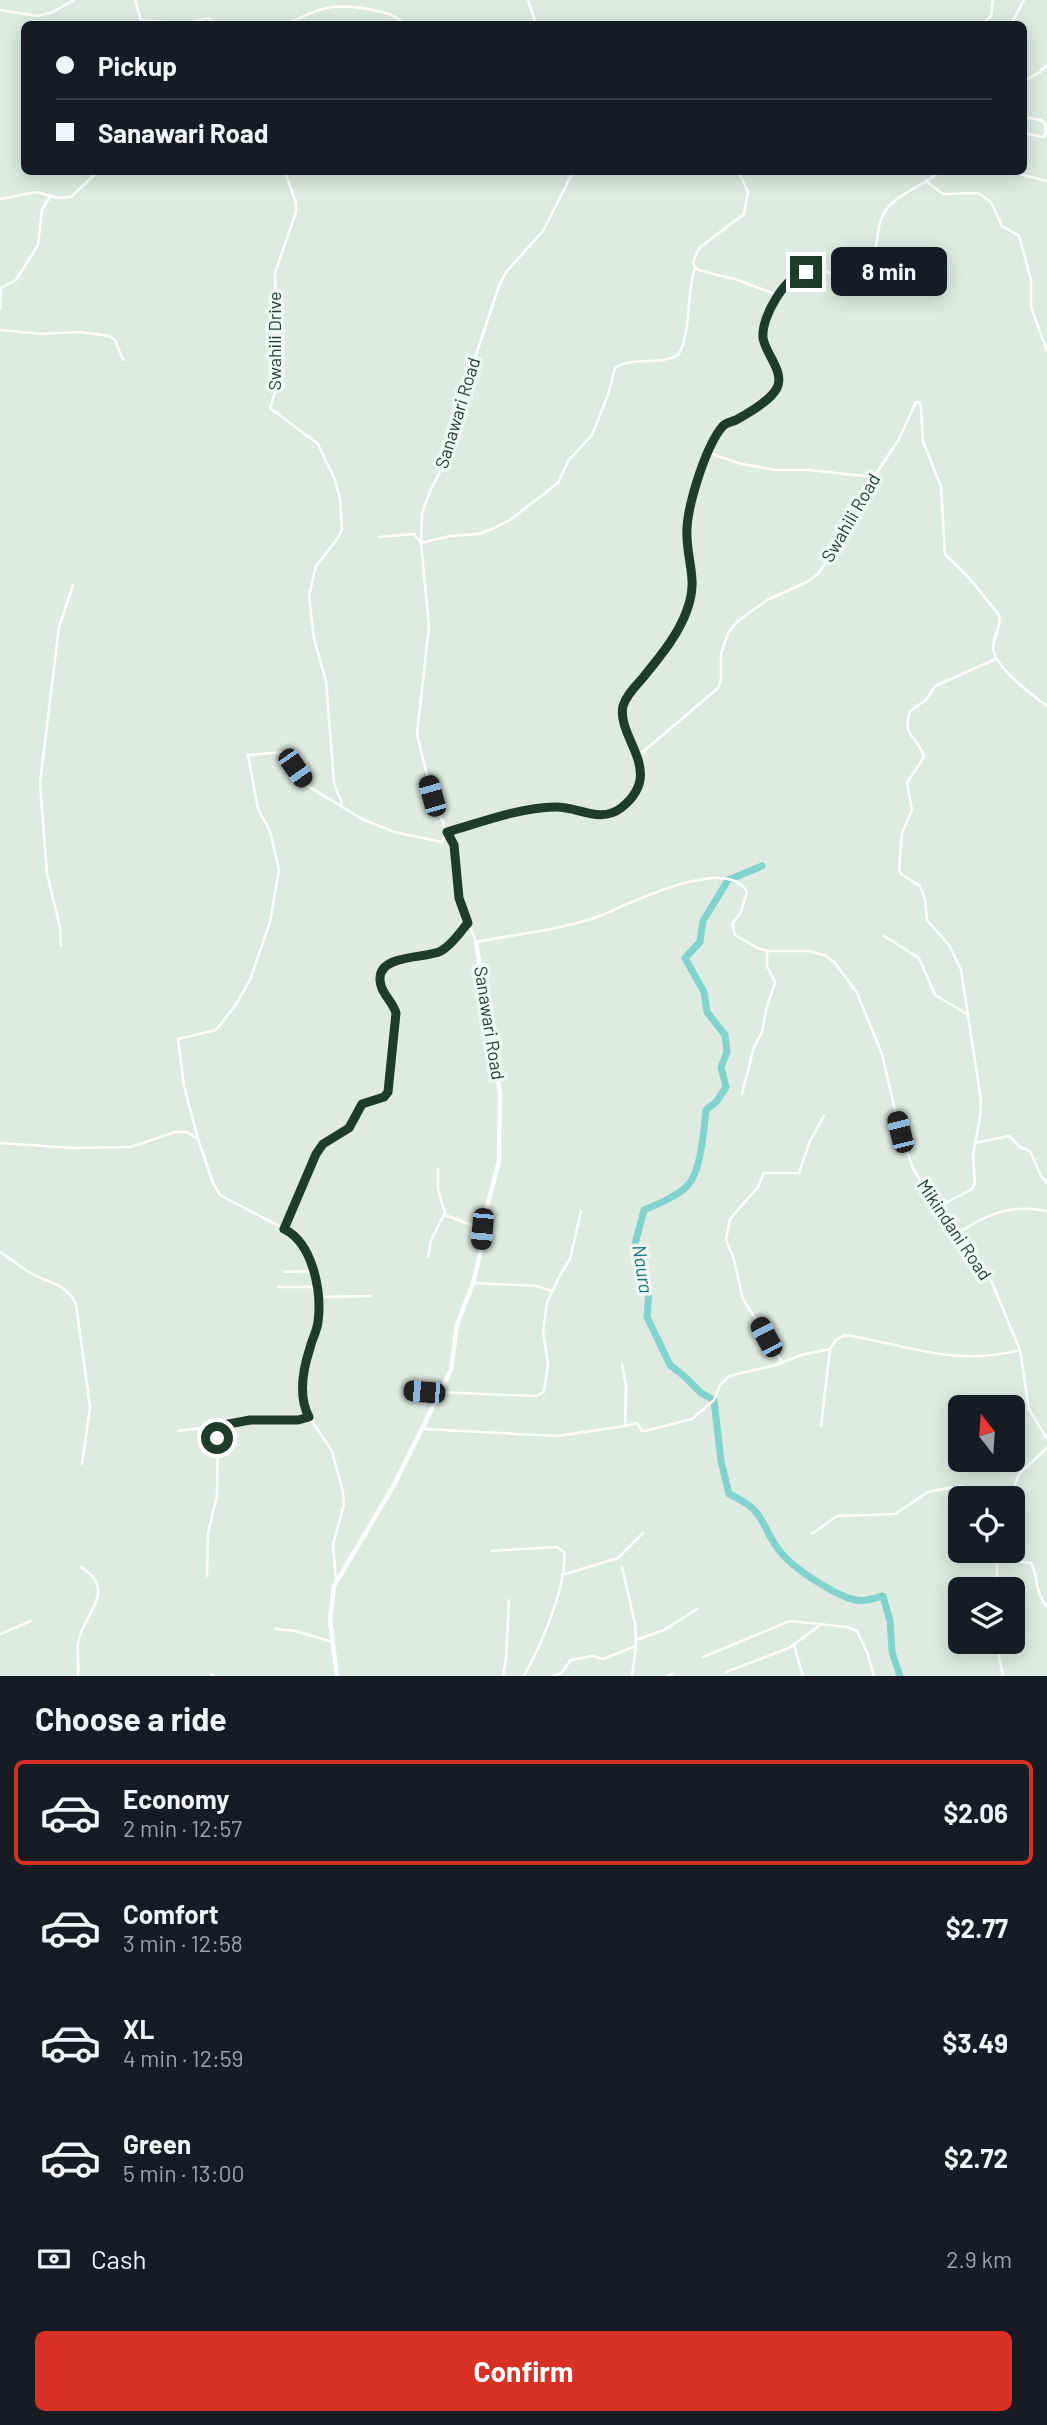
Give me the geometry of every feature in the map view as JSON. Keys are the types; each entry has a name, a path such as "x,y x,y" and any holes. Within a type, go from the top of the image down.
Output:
{"street":[{"path":"0,10 38,16 53,12 74,0"},
{"path":"135,0 142,21"},
{"path":"528,0 535,21"},
{"path":"986,21 992,16 993,0"},
{"path":"1013,21 1024,0"},
{"path":"295,21 336,5 391,14 399,21"},
{"path":"1027,80 1047,65"},
{"path":"1027,118 1041,120 1046,125 1044,137 1027,134"},
{"path":"0,199 33,192 62,198 71,197 94,175"},
{"name":"Swahili Drive","path":"286,175 296,208 275,273 278,387 270,408 318,444 340,499 342,529 316,566 309,596 314,639 326,681 334,783 344,807"},
{"name":"Sanawari Road","path":"337,1676 331,1607 336,1580 387,1498 451,1370 457,1325 473,1283 480,1255 482,1229 499,1161 500,1094 476,942 459,898 454,845 432,796 420,756 417,734 429,626 421,543 422,513 442,468 499,286 506,272 543,231 571,175"},
{"path":"379,537 414,534 421,543 450,536 479,534 510,520 558,483 568,461 592,435 608,395 615,368 621,364 670,359 680,354 695,267 693,257 699,248 744,214 748,192 740,175"},
{"path":"336,1580 333,1545 344,1504 343,1492 332,1451 309,1417 303,1402 307,1357 319,1318 313,1271 308,1255 292,1233 220,1195 213,1183 184,1086 178,1039 216,1030 250,980 270,922 279,870 270,831 258,809 248,755 283,752 306,785 362,819 394,832 442,842 447,832 517,812 556,807 591,814 610,814 620,809 632,796 640,775 638,757 622,709 626,699 666,648 686,612 693,589 687,537 688,514 698,479 724,425 762,403 778,385 777,373 763,334 767,315 778,293 800,273 816,271 853,275 864,271 870,263 884,211 935,175"},
{"path":"1024,175 1047,181"},
{"path":"927,182 943,194 974,192 983,196 991,202 1002,226 1019,236 1031,280 1031,307 1047,351"},
{"path":"0,309 1,288 16,280 38,245 42,210 51,195"},
{"path":"695,267 770,293 778,293"},
{"path":"0,330 46,334 82,332 109,336 114,338 123,360"},
{"name":"Swahili Road","path":"638,757 718,688 721,680 721,653 729,631 738,621 774,596 807,582 819,573 873,477 899,439 912,407 918,401 921,408 923,441 941,487 944,551 999,615 1001,621 993,646 996,659"},
{"path":"709,453 742,464 776,470 808,470 873,477"},
{"path":"61,946 60,927 46,868 40,788 60,623 73,585"},
{"path":"939,1206 974,1187 972,1159 981,1107 962,976 956,957 928,923 925,899 920,886 901,874 899,869 903,829 912,810 907,783 924,757 922,750 909,734 907,723 910,711 927,699 935,686 996,659 1009,674 1047,706"},
{"name":"Mikindani Road","path":"476,942 601,915 671,886 724,879 740,883 747,892 741,912 733,924 735,935 746,943 767,951 809,951 824,955 835,963 857,993 882,1054 909,1159 928,1192 987,1271 1020,1350 1029,1409 1047,1439"},
{"path":"284,1229 319,1149 349,1128 362,1104 384,1097 388,1092 396,1013 381,987 382,970 395,961 439,952 452,942 468,923"},
{"path":"884,936 919,958 936,995 967,1014"},
{"path":"742,1094 775,982 767,966 767,951"},
{"path":"782,1362 743,1299 726,1237 730,1219 758,1187 764,1173 799,1174 810,1141 824,1116"},
{"path":"0,1143 131,1147 175,1132 187,1132 198,1139"},
{"path":"975,1143 1009,1136 1020,1147 1030,1151 1047,1183"},
{"path":"429,1257 432,1238 445,1215 438,1186 438,1169"},
{"path":"959,1233 978,1220 1006,1210 1027,1208 1047,1211"},
{"path":"409,1391 536,1396 542,1394 546,1388 548,1364 543,1328 548,1299 569,1261 581,1211"},
{"path":"445,1215 482,1229"},
{"path":"0,1252 31,1273 58,1285 70,1294 76,1304 90,1407 82,1464"},
{"path":"284,1272 313,1271"},
{"path":"473,1283 536,1286 552,1291"},
{"path":"278,1287 312,1287 318,1297"},
{"path":"318,1297 371,1296"},
{"path":"821,1426 830,1349 836,1340 845,1335 949,1356 992,1356 1020,1350"},
{"path":"423,1429 557,1436 637,1423 642,1431 645,1431 692,1419 714,1400 720,1385 729,1376 830,1349"},
{"path":"622,1364 626,1386 625,1426"},
{"path":"178,1431 250,1420 298,1420 309,1417"},
{"path":"206,1576 208,1533 217,1496 218,1426"},
{"path":"1014,1486 1019,1474 1047,1448"},
{"path":"812,1534 837,1516 895,1514 928,1492 948,1488"},
{"path":"562,1576 618,1558 643,1533"},
{"path":"491,1551 561,1548 565,1556 549,1619 524,1676"},
{"path":"1025,1562 1031,1563 1034,1569 1038,1594 1047,1607"},
{"path":"78,1676 80,1658 77,1646 99,1589 96,1578 81,1567"},
{"path":"622,1567 634,1616 636,1646 632,1676"},
{"path":"503,1676 509,1600"},
{"path":"636,1640 664,1630 697,1609"},
{"path":"0,1634 31,1621"},
{"path":"703,1657 782,1622 795,1621 847,1627 857,1631 874,1676"},
{"path":"726,1672 794,1645 819,1625"},
{"path":"275,1629 295,1631 333,1642"},
{"path":"794,1645 803,1676"},
{"path":"553,1676 563,1671 571,1660 593,1656 603,1659 636,1646"},
{"path":"998,1654 1003,1676"},
{"path":"667,1676 672,1674"}],"waterway":[{"name":"Naura","path":"762,866 728,880 703,921 700,942 685,958 704,992 707,1012 725,1035 727,1052 721,1067 726,1087 717,1101 706,1110 701,1149 692,1179 679,1193 644,1210 635,1244 649,1290 647,1317 670,1365 701,1393 714,1400 721,1461 729,1494 756,1512 779,1550 814,1580 856,1600 883,1596 890,1621 892,1652 900,1676"}],"route":[{"path":"217,1438 218,1426 250,1420 298,1420 309,1417 303,1402 303,1381 319,1318 317,1288 308,1255 292,1233 284,1229 319,1149 349,1128 362,1104 384,1097 388,1092 396,1013 381,987 382,970 395,961 439,952 452,942 468,923 459,898 454,845 447,832 517,812 556,807 605,815 616,812 632,796 639,782 640,769 622,709 626,699 666,648 686,612 693,589 687,522 698,479 722,427 754,409 776,390 779,381 777,373 763,341 765,320 778,293 795,275 806,272"}]}
